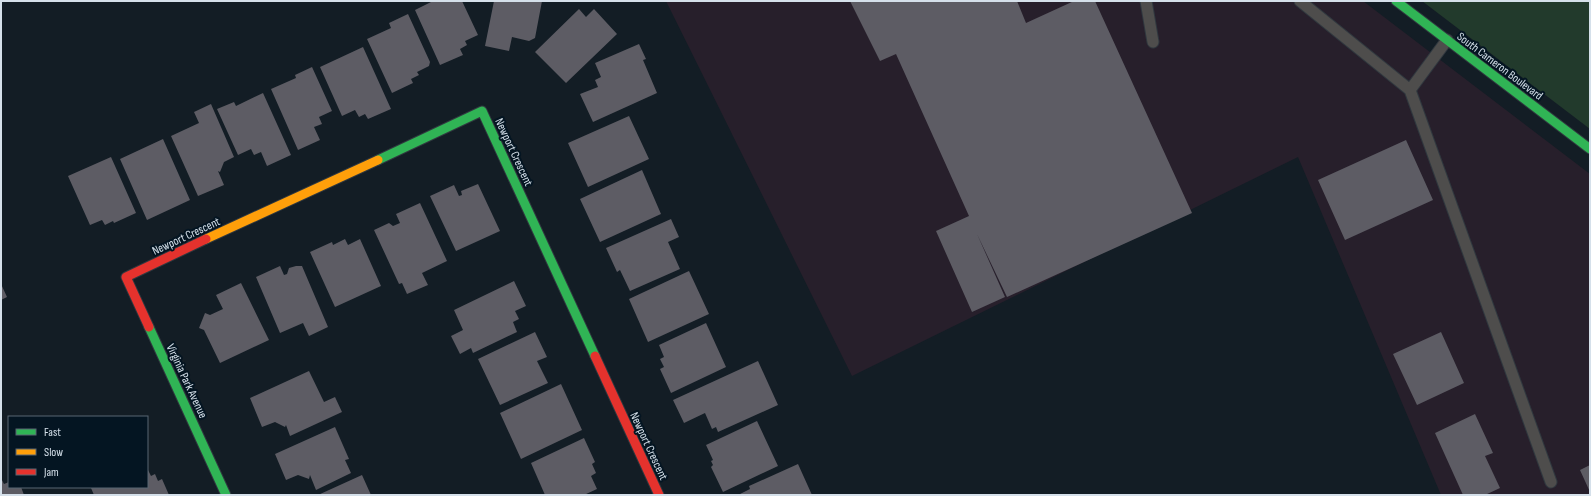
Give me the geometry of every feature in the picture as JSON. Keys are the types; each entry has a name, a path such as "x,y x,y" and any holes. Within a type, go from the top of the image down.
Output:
{"street":[{"name":"South Cameron Boulevard","path":"1396,1 1590,149"},
{"name":"Newport Crescent","path":"126,277 482,111 658,495"},
{"name":"Virginia Park Avenue","path":"126,277 226,495"}],"lane":[{"path":"1146,1 1153,42"},
{"path":"1300,1 1410,90 1551,482"},
{"path":"1410,90 1447,40"}],"shaded area":[{"path":"666,1 1363,1 1590,174 1590,495 1441,495 1298,157 852,376"}],"green space":[{"path":"1422,1 1590,1 1590,129"}],"building":[{"path":"433,1 462,1 478,35 465,41 467,45 460,49 463,55 440,65 415,10"},
{"path":"494,1 542,1 535,38 529,41 512,37 509,51 485,46"},
{"path":"850,1 1017,1 1026,23 1074,1 1095,1 1192,213 1007,297 977,234 1005,297 972,312 936,231 969,216 896,54 880,61"},
{"path":"579,9 586,17 594,9 617,34 566,83 535,52"},
{"path":"408,14 430,62 429,66 417,72 419,75 411,79 413,83 392,93 367,39 391,28 389,23"},
{"path":"639,44 646,59 643,60 657,93 593,122 580,94 598,87 595,80 601,77 595,63"},
{"path":"363,47 391,109 368,119 365,114 359,117 355,110 342,116 320,67"},
{"path":"312,67 332,111 319,117 322,124 314,127 320,140 298,150 271,89 296,78 295,75"},
{"path":"263,93 291,155 267,166 261,152 254,155 251,149 238,155 217,109 234,102 236,106"},
{"path":"211,104 234,157 224,162 220,172 218,171 224,185 198,196 171,136 199,123 194,112"},
{"path":"629,116 649,159 588,187 568,143"},
{"path":"163,139 190,200 147,220 120,159"},
{"path":"1406,140 1433,200 1345,240 1318,180"},
{"path":"111,157 136,213 114,223 113,221 105,225 102,220 90,225 68,176"},
{"path":"642,170 661,214 600,242 580,199"},
{"path":"478,184 500,231 456,251 430,196 454,185 459,196 462,195 461,191"},
{"path":"420,203 447,261 422,273 428,285 407,294 402,283 399,284 374,230 389,223 393,226 400,223 396,214"},
{"path":"671,219 679,237 668,242 680,269 630,291 620,270 617,272 606,248"},
{"path":"345,239 348,245 360,239 381,286 335,307 310,252 332,242 333,245"},
{"path":"280,266 284,275 287,274 289,268 302,266 328,327 309,336 303,323 280,333 256,277"},
{"path":"689,271 709,314 648,342 629,299"},
{"path":"514,281 526,306 515,311 519,319 513,322 517,332 473,353 471,348 460,354 451,336 463,330 454,310"},
{"path":"241,283 269,340 220,363 204,330 199,328 205,313 210,315 223,309 216,295"},
{"path":"1,284 7,297 1,300"},
{"path":"706,323 726,367 671,393 660,369 664,367 660,359 664,357 659,345"},
{"path":"535,332 547,357 537,361 548,383 500,405 478,359"},
{"path":"1441,332 1464,383 1417,405 1393,354"},
{"path":"758,361 778,405 718,432 716,427 712,429 705,413 684,423 673,400"},
{"path":"309,371 324,402 335,397 342,412 290,436 286,425 285,427 275,422 262,427 250,398"},
{"path":"561,384 582,430 521,459 500,413"},
{"path":"1475,414 1493,453 1485,456 1500,488 1485,495 1463,495 1435,433"},
{"path":"757,421 778,466 723,492 711,467 713,465 711,461 713,460 706,445"},
{"path":"335,427 349,459 345,460 351,473 316,490 310,475 309,479 298,475 286,480 275,454"},
{"path":"584,438 595,462 592,464 596,473 591,476 597,489 584,495 545,495 531,463"},
{"path":"798,464 812,495 740,495 750,489 749,486"},
{"path":"1590,465 1590,492 1580,470"},
{"path":"148,470 151,476 155,474 158,481 162,479 169,495 94,495 91,488 148,488"},
{"path":"362,475 371,495 318,495"},
{"path":"1,478 4,484 8,482 8,488 21,488 24,495 1,495"}],"traffic: fast":[{"path":"1396,1 1590,149"},
{"path":"378,160 482,111 595,356"},
{"path":"149,327 226,495"}],"traffic: slow":[{"path":"206,239 378,160"}],"traffic: jam":[{"path":"149,327 126,277 206,239"},
{"path":"595,356 659,495"}]}
